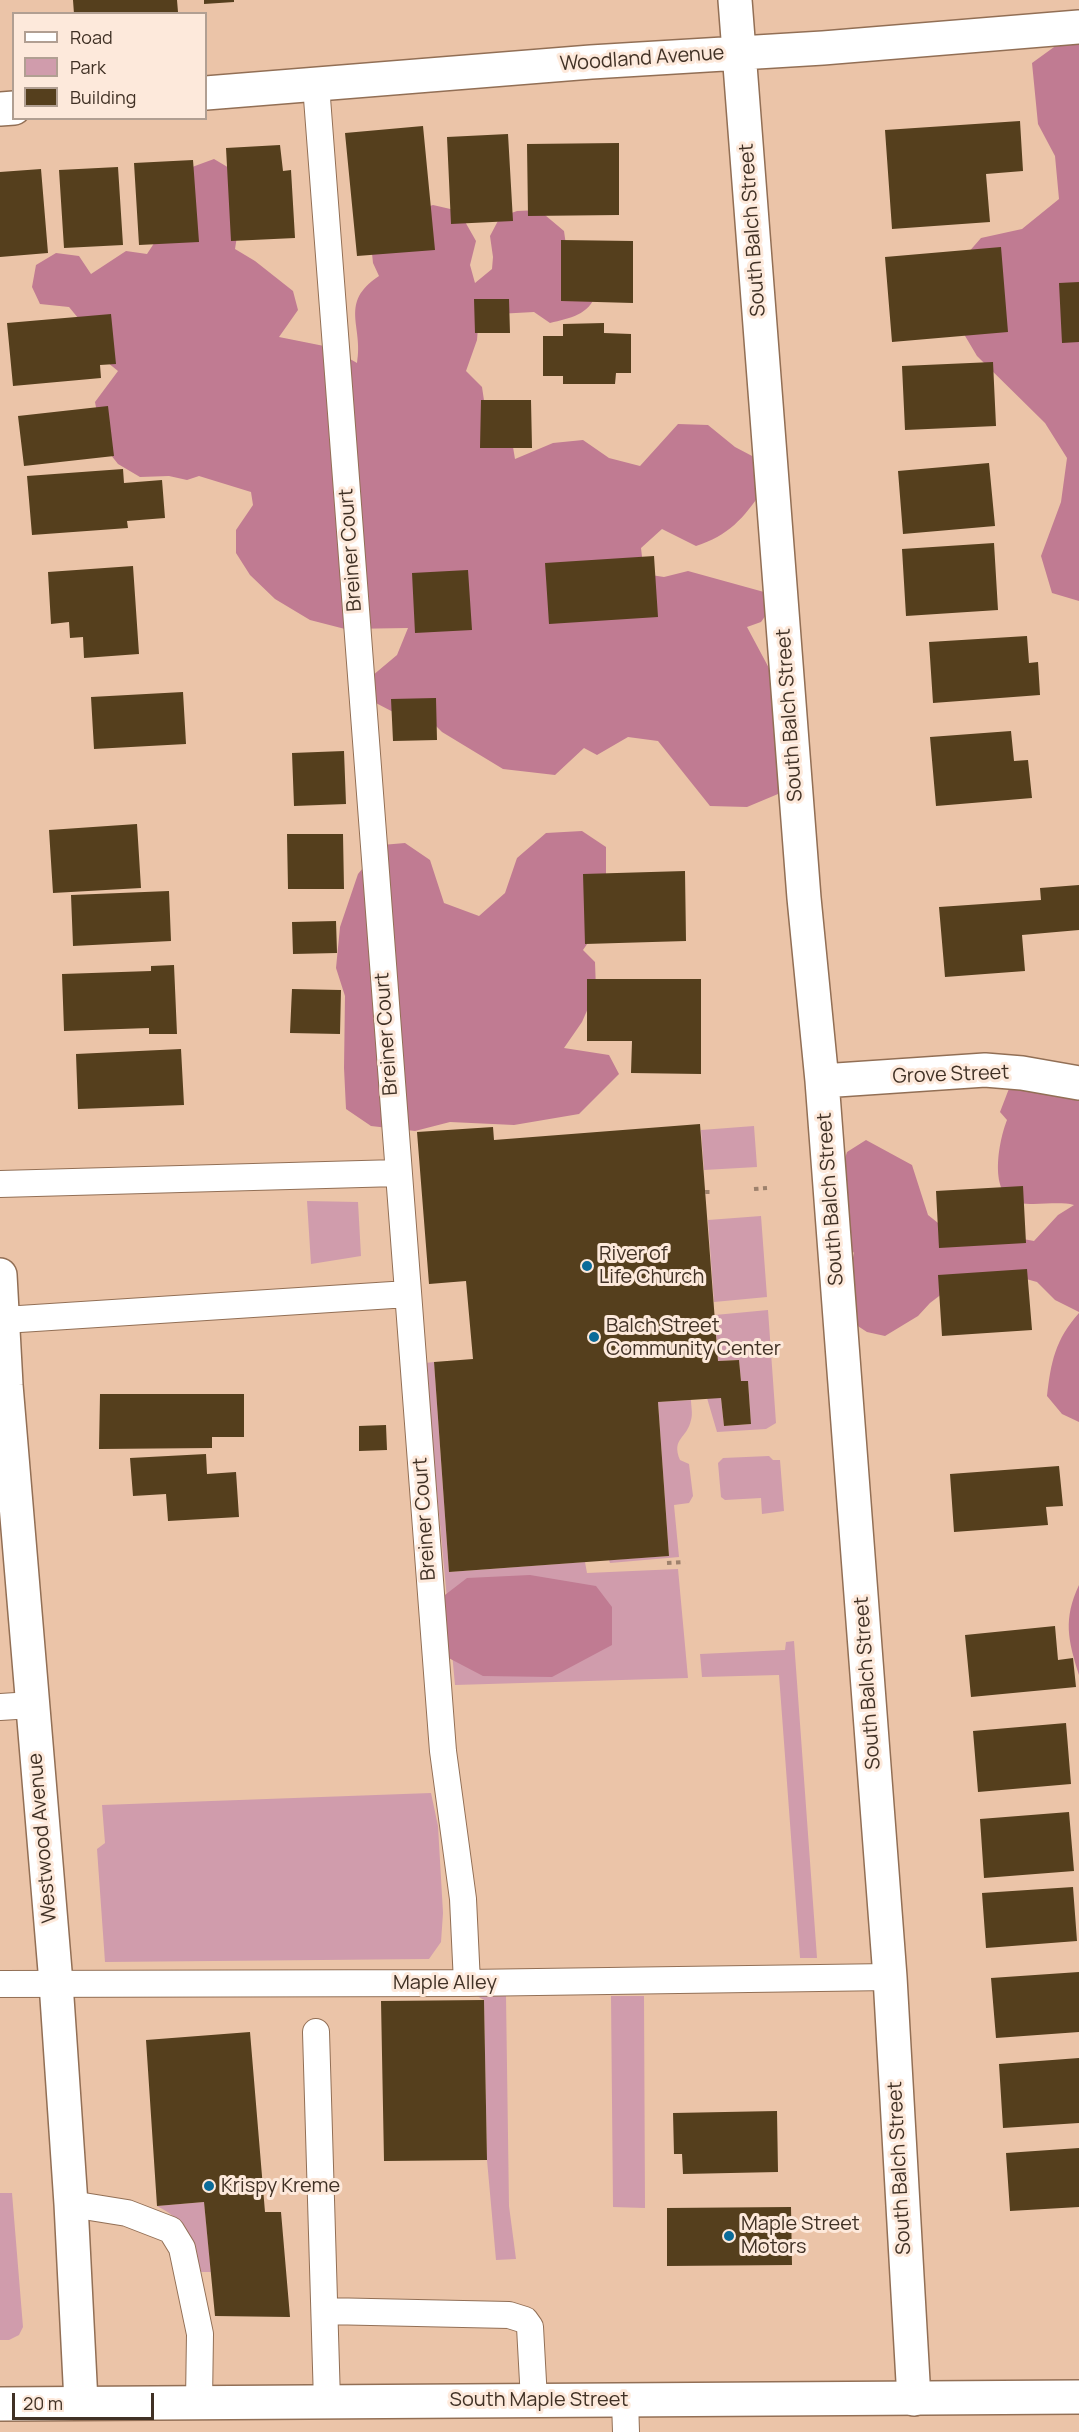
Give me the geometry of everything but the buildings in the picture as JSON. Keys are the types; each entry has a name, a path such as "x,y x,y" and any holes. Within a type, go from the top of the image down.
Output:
{"street":[{"name":"South Balch Street","path":"735,0 804,898 822,1081 890,1977 914,2399"},
{"name":"Woodland Avenue","path":"207,93 591,62 1079,27"},
{"name":"Grove Street","path":"822,1081 985,1071 1022,1073 1079,1083"},
{"name":"Westwood Avenue","path":"0,1275 4,1320 3,1385 56,1983 71,2204 81,2402"},
{"name":"South Maple Street","path":"0,2404 534,2400 625,2416 914,2399 1079,2397"}],"lane":[{"name":"Breiner Court","path":"316,85 443,1751 463,1899 467,1983"},
{"path":"0,1184 398,1173"},
{"path":"4,1320 408,1294"},
{"path":"0,1707 32,1705"},
{"name":"Maple Alley","path":"0,1984 467,1983 890,1977"},
{"path":"316,2032 327,2401"},
{"path":"71,2204 127,2213 171,2230 182,2248 200,2334 199,2401"},
{"path":"325,2311 509,2315 525,2320 530,2327 534,2400"}],"path":[{"path":"754,1189 767,1188"},
{"path":"705,1192 714,1192"},
{"path":"667,1563 685,1562"}],"green space":[{"path":"754,1126 757,1167 704,1170 701,1130"},
{"path":"307,1201 358,1202 361,1256 311,1264"},
{"path":"761,1216 767,1297 714,1302 708,1220"},
{"path":"768,1310 776,1423 766,1429 717,1432 707,1398 721,1398 724,1426 751,1424 748,1381 741,1381 739,1360 718,1361 715,1315"},
{"path":"434,1362 449,1572 585,1562 587,1573 678,1569 688,1678 455,1685 425,1363"},
{"path":"691,1400 691,1420 677,1447 680,1460 689,1464 693,1496 689,1503 674,1505 679,1557 610,1563 609,1560 669,1556 658,1402"},
{"path":"769,1456 773,1460 780,1460 784,1511 762,1514 761,1498 725,1500 721,1497 718,1463 723,1458"},
{"path":"794,1641 817,1958 800,1958 779,1675 702,1677 700,1654 785,1650 786,1642"},
{"path":"431,1793 438,1826 443,1913 441,1942 429,1959 105,1962 97,1849 105,1843 102,1805"},
{"path":"477,1996 506,1996 509,2206 516,2259 496,2260 487,2160 484,2000"},
{"path":"611,1996 644,1996 645,2208 613,2207"},
{"path":"0,2193 12,2193 23,2327 19,2335 9,2340 0,2340"},
{"path":"204,2202 211,2272 199,2272 192,2241 183,2225 157,2206"}],"shaded area":[{"path":"1061,42 1079,42 1079,601 1052,593 1041,556 1061,502 1067,458 1045,423 977,356 955,319 953,270 981,238 1022,229 1059,199 1055,156 1038,124 1032,63"},
{"path":"214,159 246,178 235,249 255,261 293,291 298,310 279,337 329,347 357,363 356,306 359,296 379,276 373,263 371,244 403,215 433,205 459,211 476,241 470,265 475,283 492,269 490,236 500,217 517,211 539,210 564,231 568,259 596,294 589,307 578,314 550,323 534,312 479,315 477,340 466,371 482,387 485,407 511,435 515,459 553,443 583,440 609,458 640,466 678,424 708,425 735,447 754,457 762,491 749,510 734,525 717,537 696,546 662,529 641,548 644,574 664,577 688,571 764,592 771,608 761,622 747,627 778,685 788,773 778,794 747,807 710,806 658,741 628,737 597,755 584,748 555,775 503,769 442,732 415,705 399,715 372,701 372,676 397,655 408,628 345,629 310,620 275,599 250,575 236,553 236,530 253,505 251,492 199,476 187,480 169,476 140,477 118,464 103,445 95,402 118,371 97,354 83,324 69,307 40,304 32,287 36,265 56,253 79,256 91,274 126,251 147,254 162,231 184,170"},
{"path":"582,831 606,847 606,886 596,931 583,950 595,962 596,990 582,1022 564,1048 609,1055 619,1074 579,1114 514,1125 450,1122 415,1131 371,1126 346,1109 345,996 336,968 340,927 358,874 382,845 405,843 430,860 444,903 479,916 505,893 517,858 546,833"},
{"path":"1010,1086 1079,1088 1079,1312 1055,1300 1037,1282 1019,1277 951,1287 930,1303 918,1316 885,1336 867,1332 847,1319 849,1276 854,1253 838,1231 834,1193 847,1152 866,1140 912,1165 928,1215 952,1234 1007,1236 1034,1241 1058,1215 1074,1205 1019,1203 1009,1199 1002,1190 998,1167 999,1153 1007,1120 1000,1112"},
{"path":"1079,1313 1079,1422 1062,1414 1047,1396 1050,1372 1059,1342"},
{"path":"530,1575 596,1586 612,1607 612,1645 552,1677 483,1676 441,1654 441,1598 467,1578"},
{"path":"1079,1585 1079,1675 1070,1640 1069,1619"}],"place":[{"name":"River of Life Church","path":"587,1266"},
{"name":"Balch Street Community Center","path":"594,1337"},
{"name":"Krispy Kreme","path":"209,2186"},
{"name":"Maple Street Motors","path":"729,2236"}]}
